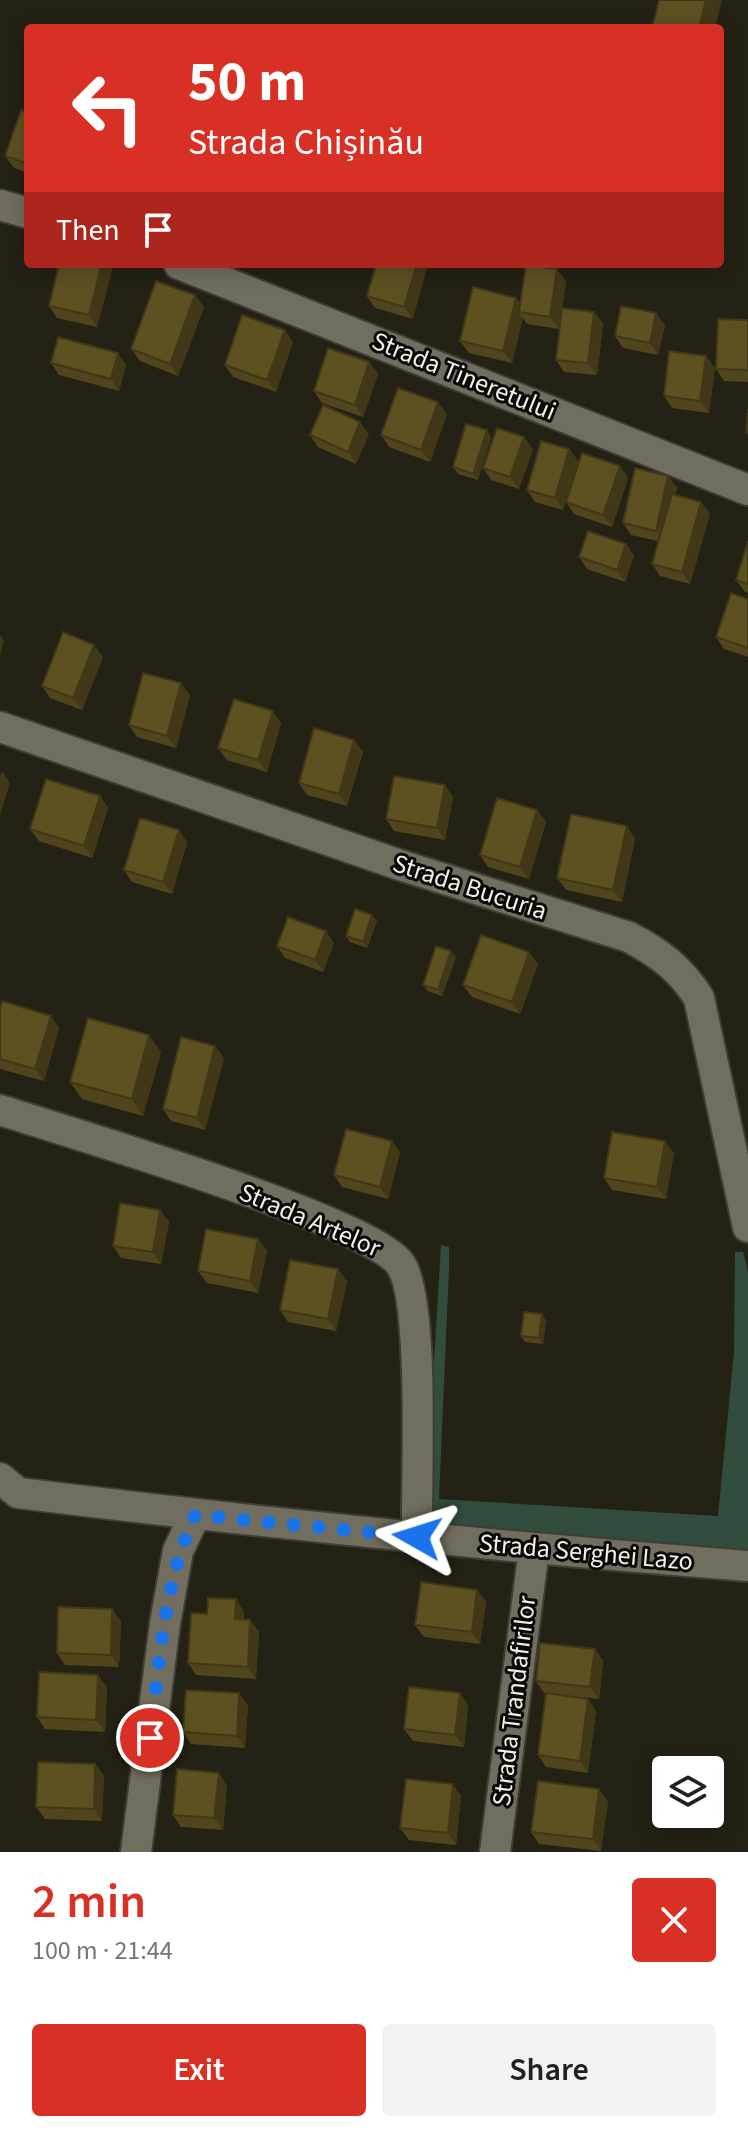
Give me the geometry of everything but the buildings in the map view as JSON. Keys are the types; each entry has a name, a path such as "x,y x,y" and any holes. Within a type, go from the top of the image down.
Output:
{"street":[{"path":"0,205 24,212"},
{"name":"Strada Tineretului","path":"189,268 748,490"},
{"name":"Strada Bucuria","path":"0,727 403,866 629,937 662,954 685,976 699,998 748,1227"},
{"name":"Strada Artelor","path":"0,1110 276,1202 362,1235 387,1250 402,1266 411,1294 415,1334 417,1537"},
{"name":"Strada Serghei Lazo","path":"0,1478 18,1493 195,1515 534,1549 748,1566"},
{"path":"136,1852 165,1623 178,1551 195,1515"},
{"name":"Strada Trandafirilor","path":"495,1852 534,1549"}],"green space":[{"path":"441,1245 449,1247 449,1269 439,1499 718,1516 734,1352 735,1252 743,1252 748,1272 748,1553 446,1530 433,1514 426,1495"}],"route":[{"path":"150,1738 178,1551 195,1515 417,1537"}]}
